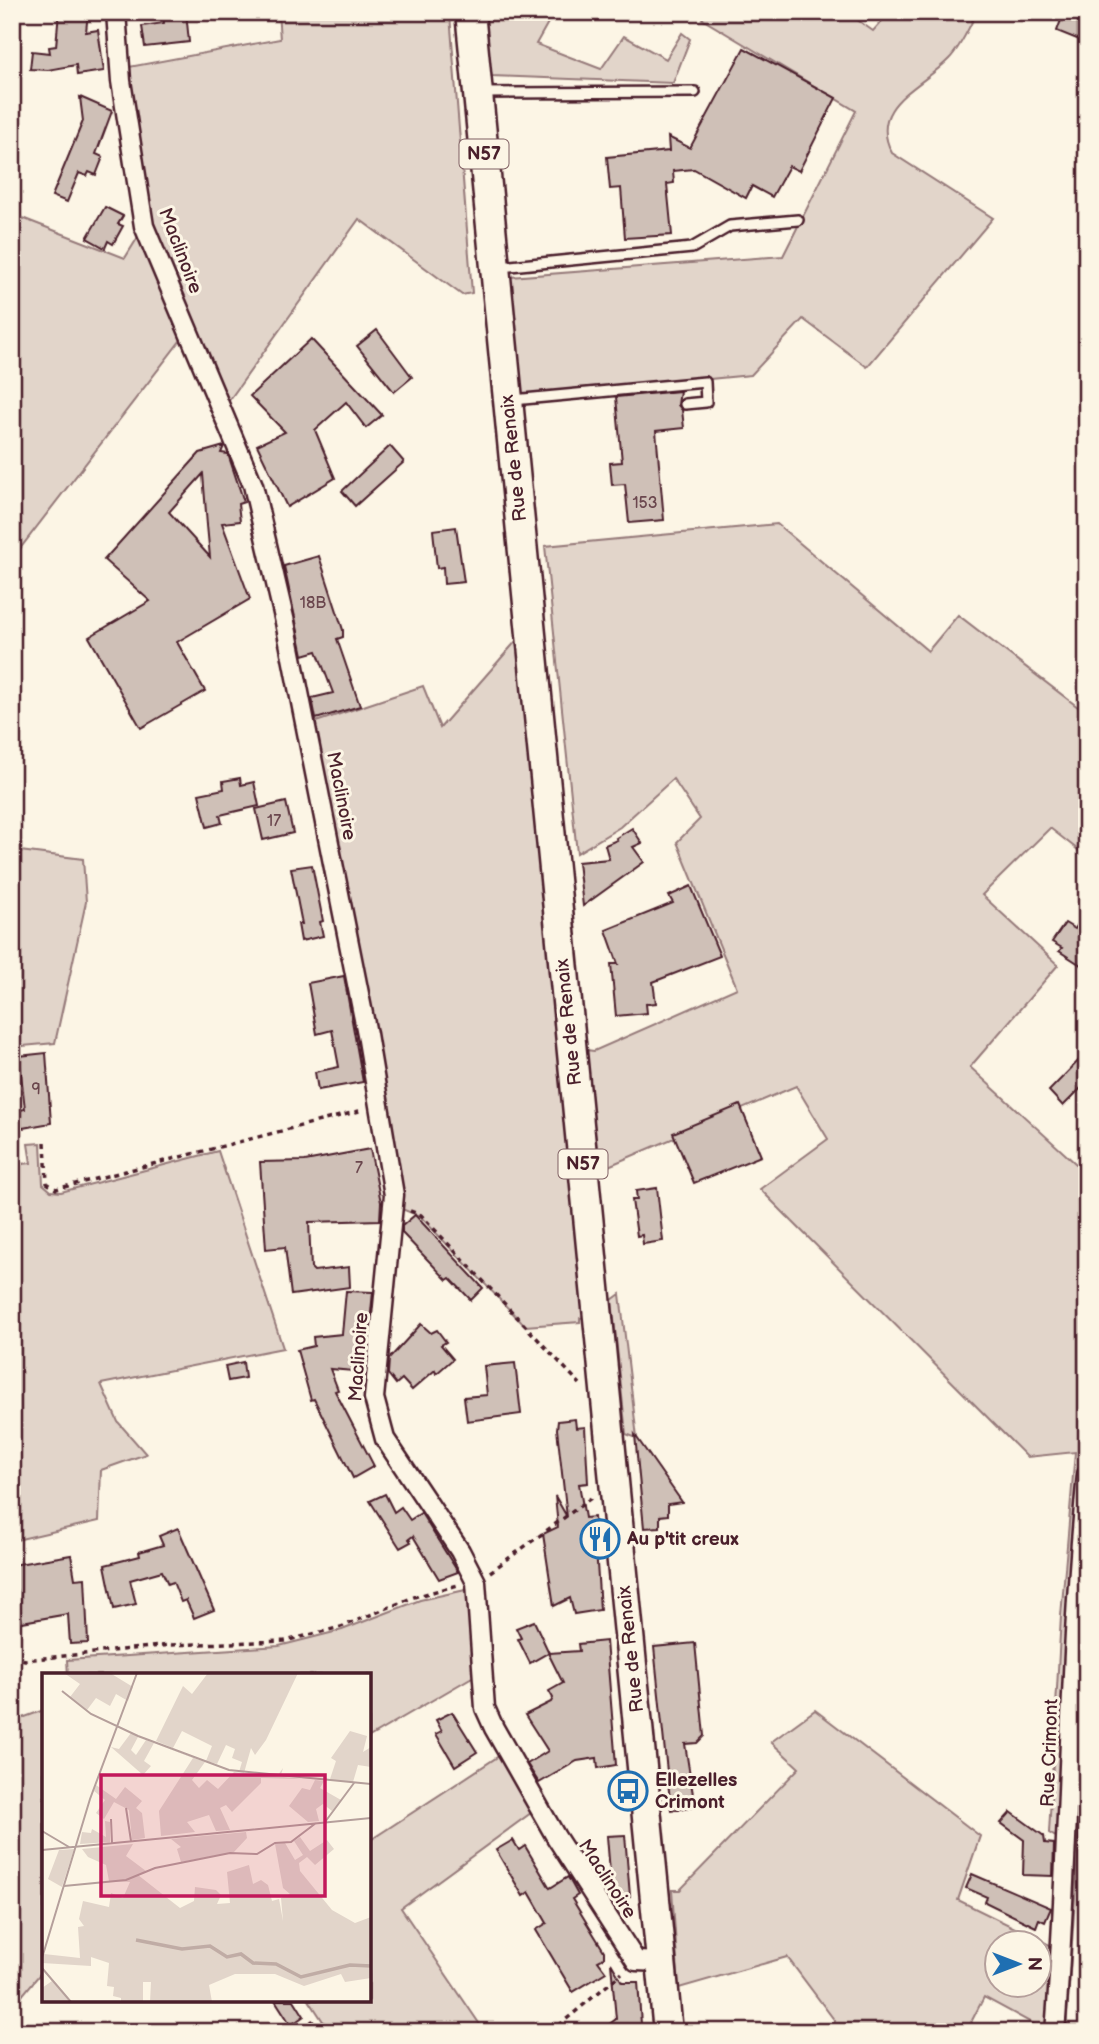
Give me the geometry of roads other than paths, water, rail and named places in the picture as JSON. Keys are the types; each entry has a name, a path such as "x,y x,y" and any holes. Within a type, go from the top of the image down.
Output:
{"main road":[{"name":"Rue de Renaix","path":"470,12 615,1485 648,1962 668,2032"}],"street":[{"name":"Maclinoire","path":"116,12 121,81 144,226 253,485 285,622 393,1178 394,1212 374,1398 376,1411 394,1455 460,1551 476,1582 485,1708 556,1837 648,1962"},
{"name":"Rue Crimont","path":"1055,2032 1067,1844 1075,1641 1087,1475"}],"lane":[{"path":"478,93 695,92"},
{"path":"495,267 692,248 730,226 798,220"},
{"path":"508,400 705,382 706,402 685,404"}],"place":[{"name":"Au p'tit creux","path":"600,1539"},
{"name":"Ellezelles Crimont","path":"628,1791"}]}
